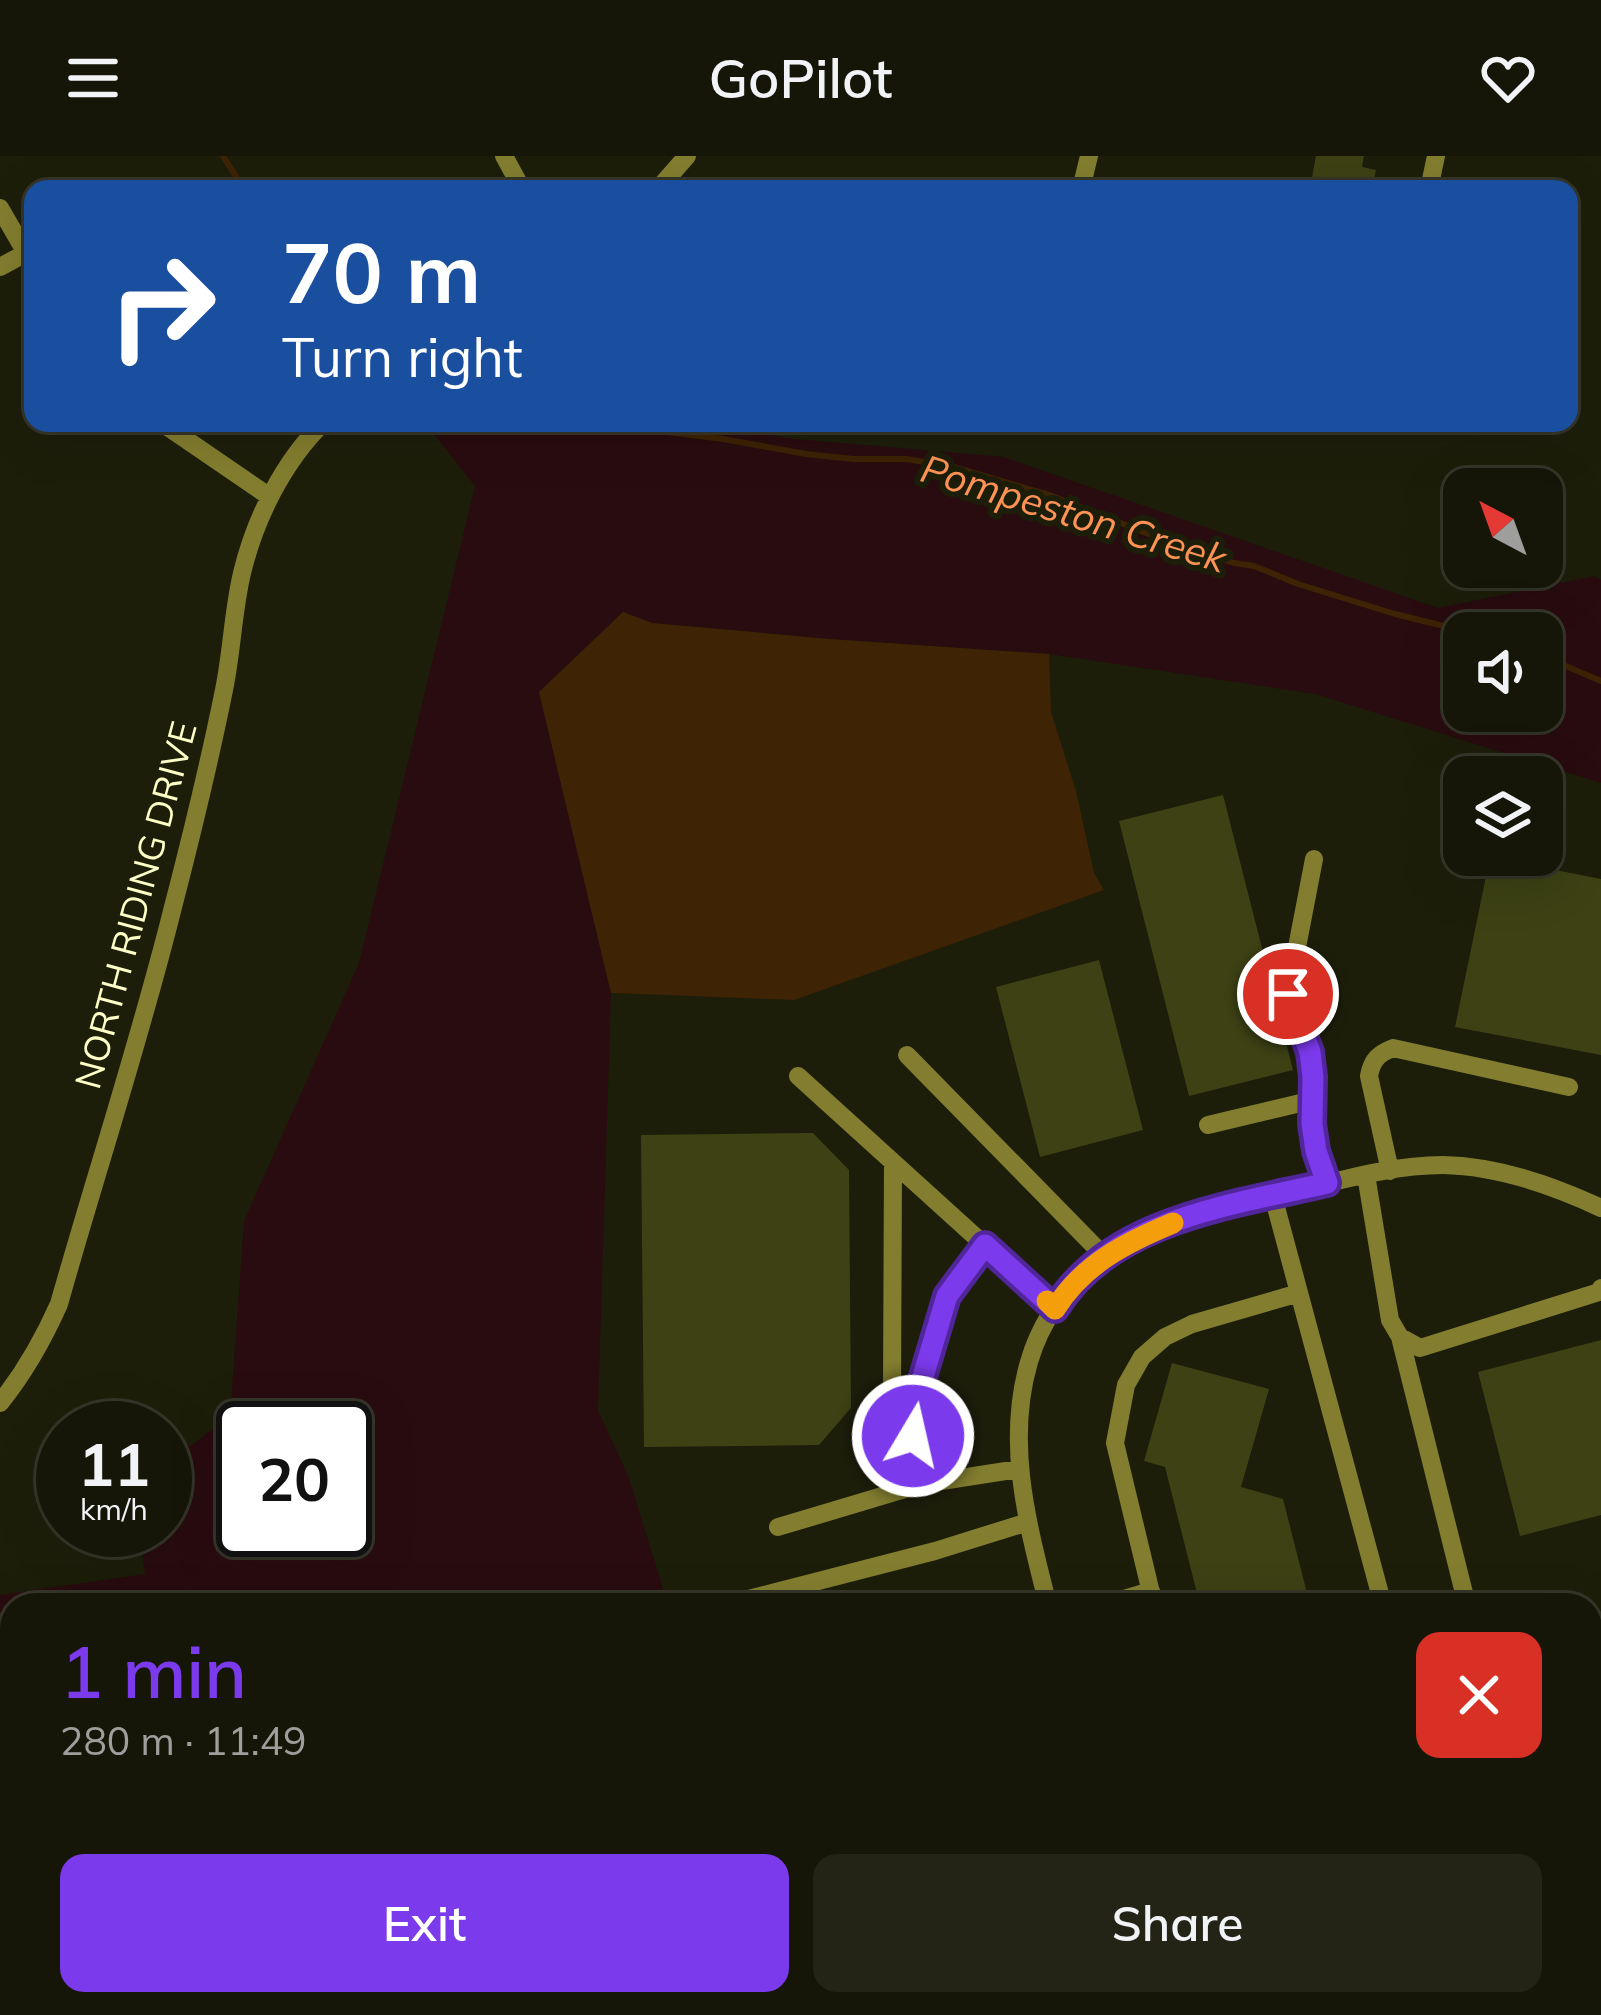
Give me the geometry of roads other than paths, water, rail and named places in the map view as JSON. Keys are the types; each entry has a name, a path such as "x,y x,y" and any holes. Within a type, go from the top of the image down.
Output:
{"street":[{"path":"666,180 687,156"},
{"path":"0,208 24,249"},
{"path":"175,432 270,497"},
{"name":"NORTH RIDING DRIVE","path":"0,1403 20,1379 59,1304 171,918 205,781 226,682 241,575 254,533 292,460 315,432"},
{"path":"1315,859 1288,994 1310,1052 1314,1138 1327,1183"},
{"path":"1390,1171 1369,1076 1380,1053 1393,1048 1569,1087"},
{"path":"907,1055 1106,1257"},
{"path":"798,1076 1055,1309"},
{"path":"1208,1125 1313,1100"},
{"path":"893,1162 892,1396 919,1399"},
{"path":"1045,1593 1019,1469 1022,1394 1030,1358 1055,1309 1085,1273 1106,1257 1177,1221 1390,1171 1480,1168 1519,1177 1601,1208"},
{"path":"1366,1175 1390,1320 1400,1337 1464,1593"},
{"path":"1273,1196 1380,1593"},
{"path":"922,1484 913,1436 922,1380 947,1296 985,1245"},
{"path":"1400,1337 1420,1348 1601,1288"},
{"path":"1152,1593 1115,1442 1126,1385 1142,1358 1165,1337 1192,1324 1299,1293"},
{"path":"778,1527 922,1484 1019,1469"},
{"path":"770,1593 1028,1522"}],"waterway":[{"name":"Pompeston Creek","path":"223,156 238,180"},
{"name":"Pompeston Creek","path":"667,432 806,454 950,466 1052,496 1174,544 1443,626"},
{"name":"Pompeston Creek","path":"1563,665 1601,681"}]}
